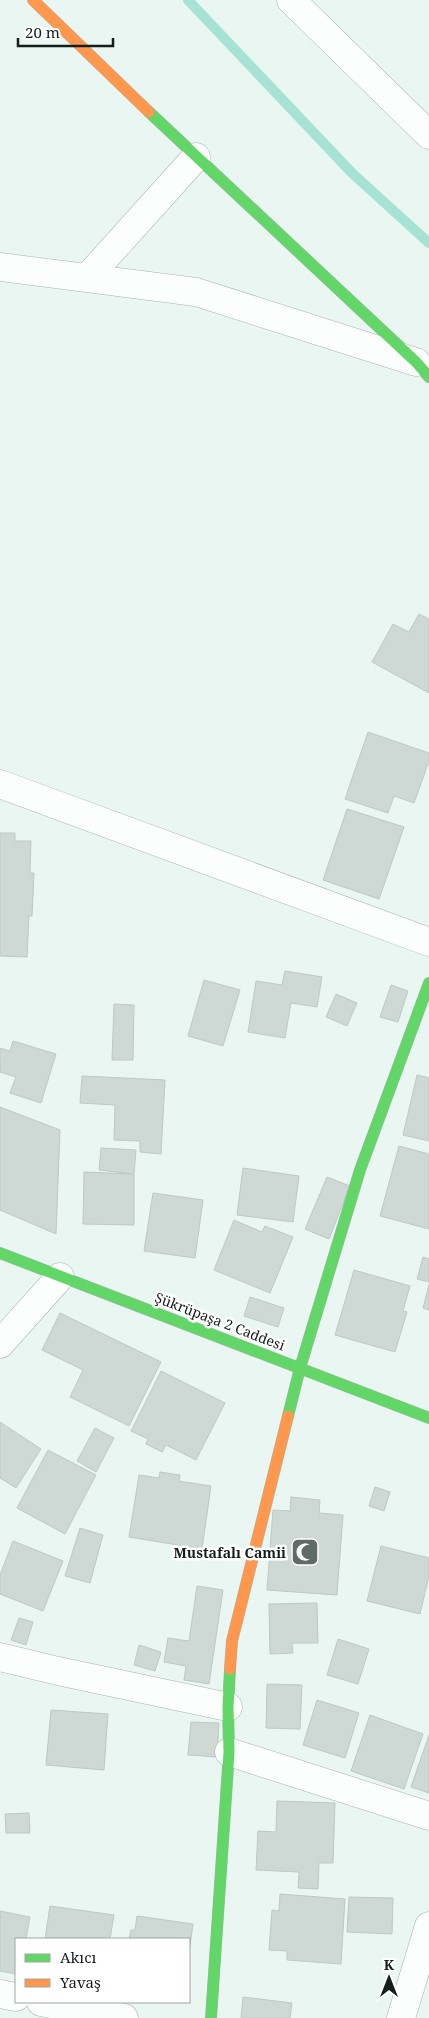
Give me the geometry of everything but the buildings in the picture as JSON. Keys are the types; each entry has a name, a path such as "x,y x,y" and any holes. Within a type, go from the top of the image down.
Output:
{"street":[{"path":"33,0 422,370"},
{"path":"291,0 429,135"},
{"path":"87,278 196,156"},
{"path":"0,267 196,292 422,370"},
{"path":"0,784 429,942"},
{"path":"211,2018 229,1752 228,1706 232,1641 300,1368 360,1170 429,983"},
{"name":"Şükrüpaşa 2 Caddesi","path":"0,1253 429,1418"},
{"path":"0,1344 60,1277"},
{"path":"0,1657 58,1671 228,1706"},
{"path":"229,1752 429,1816"},
{"path":"401,2018 429,1926"},
{"path":"0,1994 15,1997"},
{"path":"46,2003 124,2018"}],"waterway":[{"path":"188,0 352,173 429,243"}],"traffic: fast":[{"path":"149,112 416,362 429,377"},
{"path":"288,1416 300,1368 360,1170 429,983"},
{"path":"0,1253 429,1418"},
{"path":"211,2018 229,1752 228,1707 230,1669"}],"traffic: slow":[{"path":"33,0 149,112"},
{"path":"230,1669 232,1641 288,1416"}],"place":[{"name":"Mustafalı Camii","path":"305,1552"}]}
